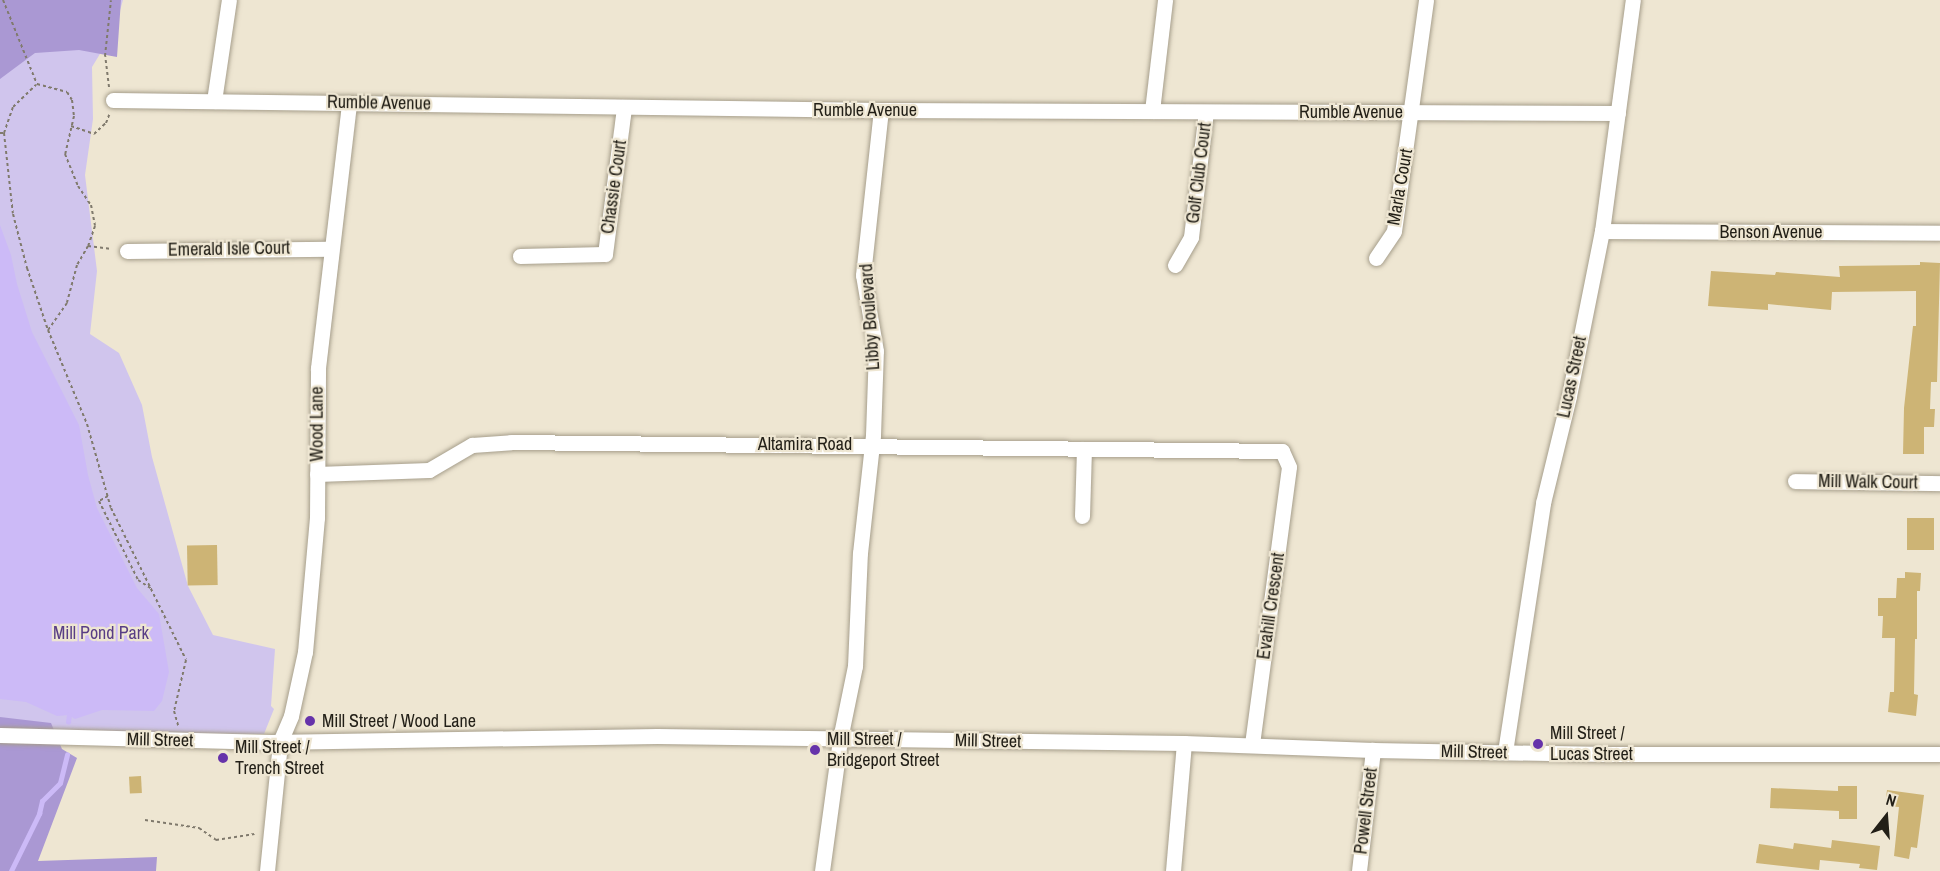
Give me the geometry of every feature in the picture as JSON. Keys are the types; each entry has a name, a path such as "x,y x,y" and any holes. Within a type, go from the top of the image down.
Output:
{"street":[{"path":"214,102 229,0"},
{"path":"1152,111 1165,0"},
{"name":"Marla Court","path":"1376,258 1394,231 1426,0"},
{"name":"Lucas Street","path":"1505,752 1543,503 1569,396 1602,231 1633,0"},
{"name":"Rumble Avenue","path":"113,100 624,108 1618,113"},
{"name":"Wood Lane","path":"267,871 280,742 291,716 305,652 317,518 318,368 330,249 349,103"},
{"name":"Chassie Court","path":"520,256 605,254 624,108"},
{"name":"Libby Boulevard","path":"822,871 840,739 855,666 860,553 872,445 876,351 863,275 881,110"},
{"name":"Golf Club Court","path":"1175,265 1191,237 1206,112"},
{"name":"Benson Avenue","path":"1602,231 1940,233"},
{"name":"Emerald Isle Court","path":"127,251 330,249"},
{"name":"Altamira Road","path":"318,474 429,470 472,445 511,442 1281,451 1289,467"},
{"path":"1082,516 1084,449"},
{"name":"Evahill Crescent","path":"1252,745 1289,467"},
{"name":"Mill Walk Court","path":"1795,481 1940,483"},
{"name":"Mill Street","path":"1,740 280,742 657,736 1184,743 1505,752 1940,754"},
{"path":"1173,871 1184,743"},
{"name":"Powell Street","path":"1359,871 1373,750"}],"path":[{"path":"3,0 37,84"},
{"path":"72,126 93,134 106,123 113,100 106,73 105,56 111,0"},
{"path":"37,84 67,92 72,100 74,116 65,154 78,186 91,205 95,226 88,246 77,265 67,303 48,330"},
{"path":"37,84 13,107 4,133 13,214 27,268 48,330 87,424 108,496 186,660 174,711 178,728"},
{"path":"88,246 127,251"},
{"path":"108,496 99,501 138,580 153,590"},
{"path":"145,820 199,828 216,840 262,833"}],"green space":[{"name":"Mill Pond Park","path":"0,0 123,0 114,31 92,67 93,119 85,175 97,271 90,334 119,353 142,405 152,457 188,586 213,635 275,649 271,706 274,709 264,734 0,732"}],"shaded area":[{"path":"0,0 121,0 117,57 79,50 35,53 0,79"},
{"path":"0,225 11,255 17,284 32,332 79,425 88,475 97,508 137,588 159,614 169,672 162,701 154,711 102,710 75,719 69,715 57,716 26,702 0,699"},
{"path":"0,717 51,723 62,749 77,758 38,861 157,857 156,871 0,871"}],"building":[{"path":"1920,262 1940,263 1937,382 1931,382 1930,409 1935,409 1934,427 1924,427 1924,454 1903,454 1904,408 1913,326 1916,326 1916,291 1832,292 1831,310 1768,304 1768,310 1708,306 1711,271 1775,275 1776,272 1840,277 1839,266 1920,265"},
{"path":"1907,518 1934,518 1934,550 1907,550"},
{"path":"217,545 218,585 188,586 187,546"},
{"path":"1905,572 1921,573 1920,591 1917,591 1917,639 1915,639 1914,694 1918,695 1916,716 1888,712 1890,692 1894,692 1895,638 1882,638 1883,616 1878,616 1878,598 1896,598 1897,578 1905,578"},
{"path":"141,776 142,793 130,794 129,777"},
{"path":"1838,786 1857,786 1857,819 1839,819 1839,811 1770,808 1771,788 1838,791"},
{"path":"1887,790 1924,795 1917,848 1911,847 1909,859 1894,856 1899,807 1885,806"},
{"path":"1832,840 1880,846 1877,870 1859,868 1860,864 1820,860 1819,870 1756,863 1759,844 1793,849 1794,843 1831,848"}],"waterway":[{"path":"68,722 69,715"},
{"path":"11,871 39,814 42,801 60,783 67,755"}],"place":[{"name":"Mill Street / Wood Lane","path":"310,721"},
{"name":"Mill Street / Lucas Street","path":"1538,744"},
{"name":"Mill Street / Bridgeport Street","path":"815,750"},
{"name":"Mill Street / Trench Street","path":"223,758"}]}
